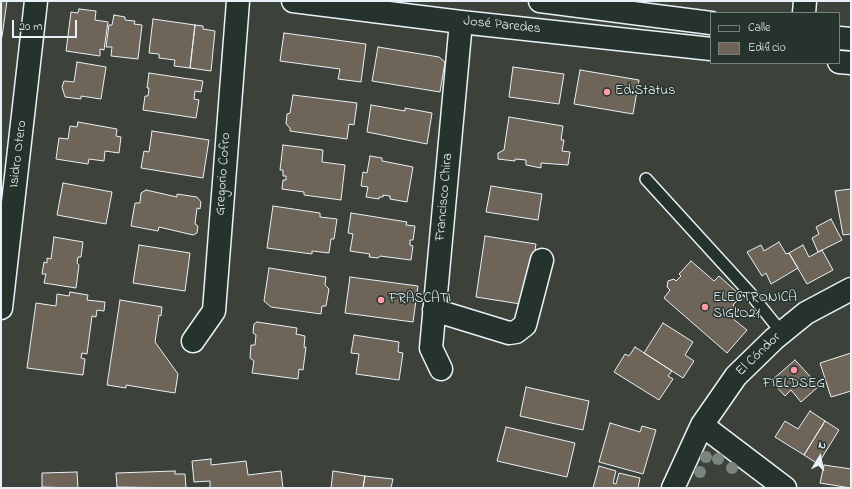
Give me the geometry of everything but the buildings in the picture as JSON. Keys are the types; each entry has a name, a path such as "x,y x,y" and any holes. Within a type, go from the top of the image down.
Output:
{"street":[{"name":"Isidro Otero","path":"1,308 36,1"},
{"name":"Gregorio Cofro","path":"193,341 214,311 238,1"},
{"name":"José Paredes","path":"293,1 367,6 461,22 585,34 710,49"},
{"name":"José Paredes","path":"540,1 588,4 710,23"},
{"path":"804,12 805,1"},
{"path":"585,34 588,4"},
{"name":"Francisco Chira","path":"441,369 431,348 461,22"},
{"path":"840,38 851,39"},
{"path":"840,62 851,63"},
{"path":"434,310 509,333 516,332 525,326 542,260"},
{"name":"El Cóndor","path":"673,488 702,425 736,376 806,313 851,289"},
{"path":"702,425 785,488"}],"lane":[{"path":"646,179 750,293 782,333"}],"place":[{"name":"Ed.Status","path":"607,92"},
{"name":"FRASCATI","path":"381,300"},
{"name":"ELECTRONICA SIGLO21","path":"705,307"},
{"name":"FIELDSEG","path":"794,370"}]}
